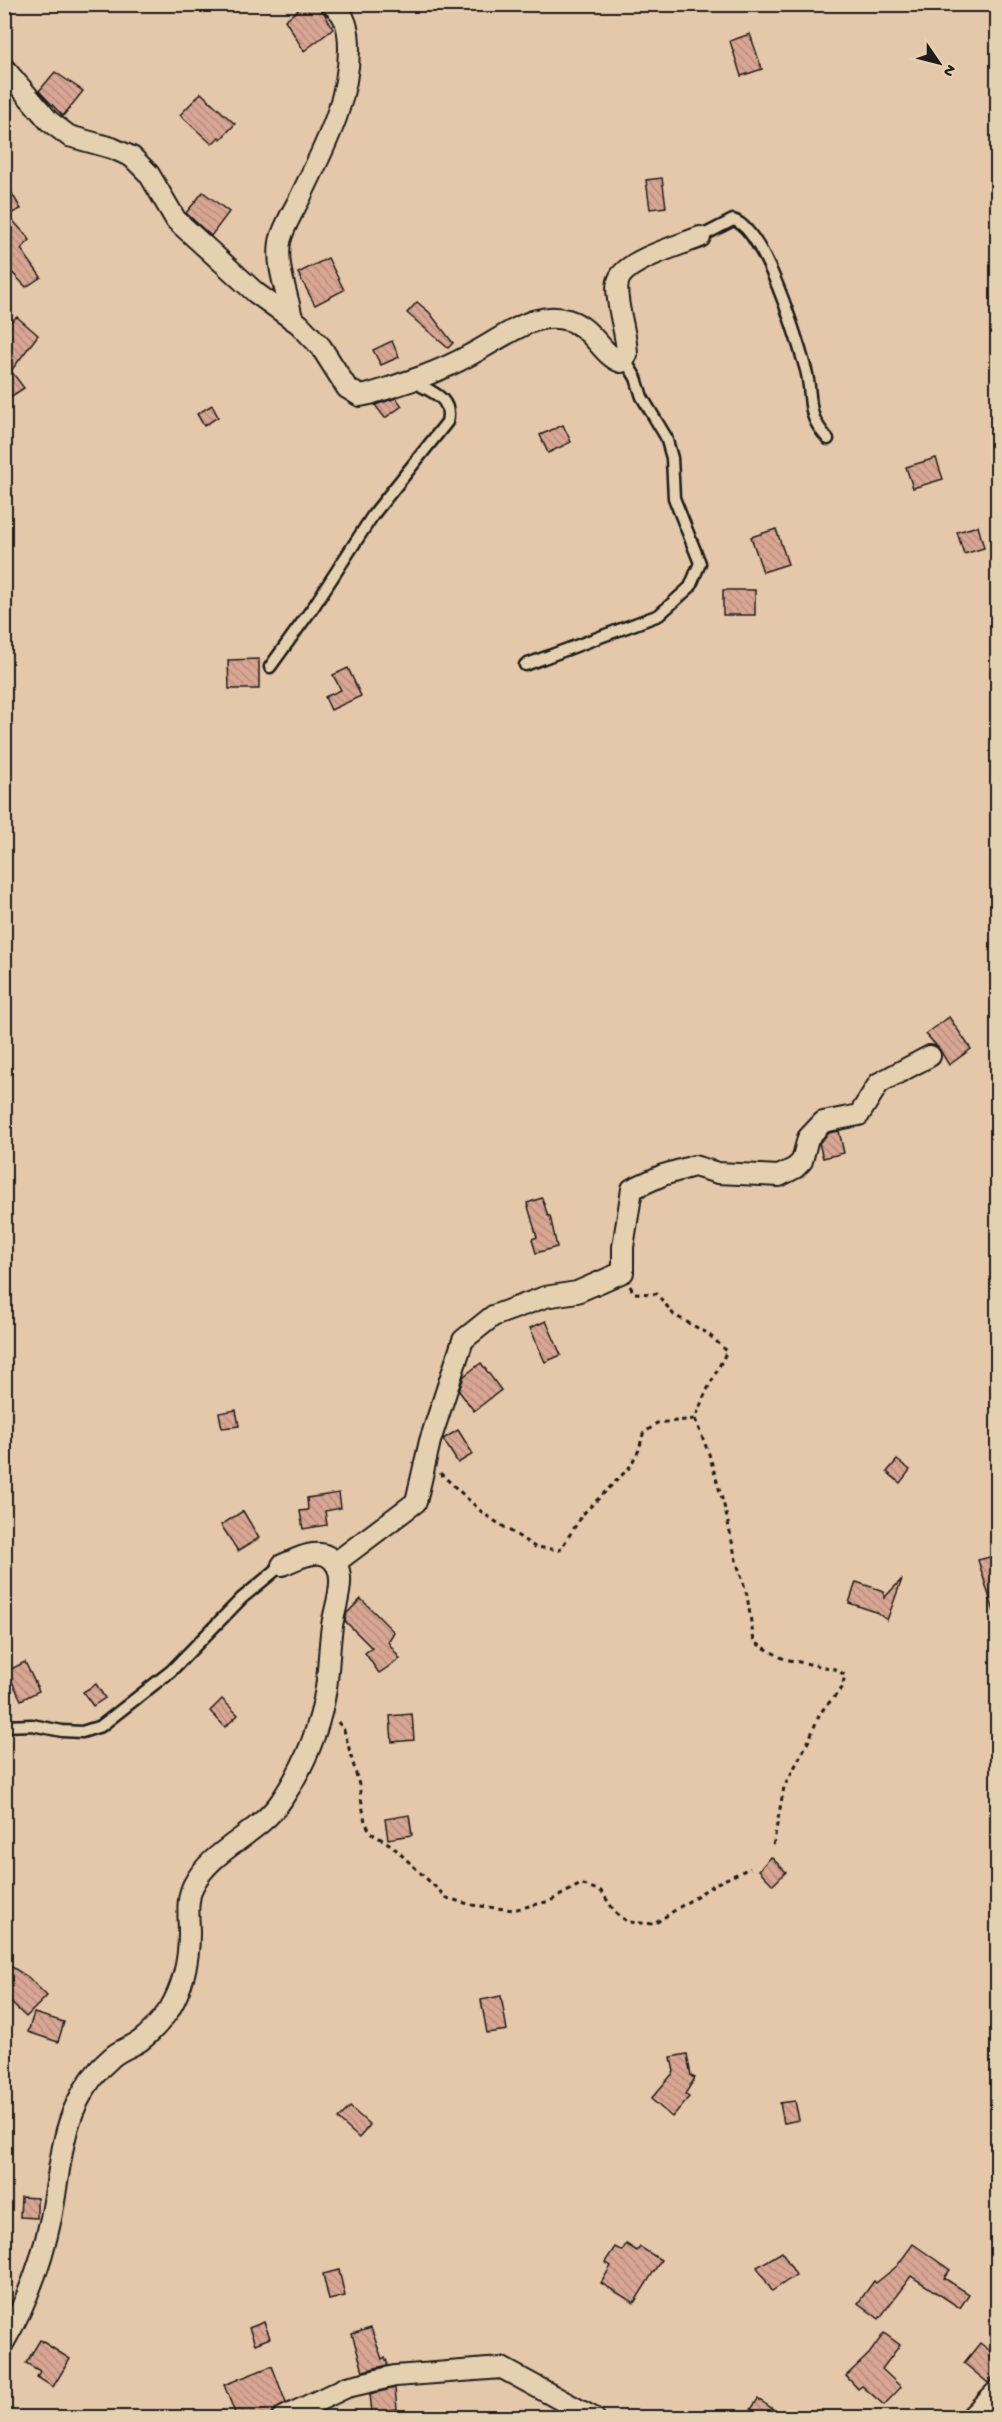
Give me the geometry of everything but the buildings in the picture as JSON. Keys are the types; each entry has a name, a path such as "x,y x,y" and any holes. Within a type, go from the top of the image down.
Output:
{"street":[{"path":"292,319 280,276 280,241 330,134 345,91 349,31 339,10 331,4"},
{"path":"4,68 49,121 69,136 112,148 132,158 150,174 176,220 256,292 292,319 321,347 347,388 360,396 412,380 466,358 525,324 545,318 556,318 578,324 588,330 617,361 625,360 627,347 618,301 619,278 631,265 700,237"},
{"path":"335,1563 416,1502 430,1441 463,1340 493,1316 545,1297 577,1292 622,1272 623,1247 632,1189 663,1174 694,1166 718,1173 779,1176 795,1168 802,1161 808,1138 823,1122 860,1115 879,1083 930,1056"},
{"path":"4,2342 28,2292 42,2252 51,2220 66,2133 77,2102 94,2076 112,2056 142,2040 171,2007 187,1962 188,1906 192,1889 200,1875 218,1856 251,1832 279,1804 306,1756 322,1710 329,1667 332,1624 339,1597 340,1576 335,1563 327,1556 316,1554 282,1565"},
{"path":"282,2418 347,2387 395,2376 502,2368 594,2418"},
{"path":"970,2418 998,2390"}],"lane":[{"path":"700,237 733,220 746,227 754,238 781,293 798,340 816,425 828,439"},
{"path":"525,665 660,615 690,587 700,562 674,498 672,458 666,437 642,397 636,378 625,360"},
{"path":"270,667 314,606 373,516 447,422 450,410 446,402 412,380"},
{"path":"4,1725 32,1725 82,1732 101,1725 171,1671 242,1598 282,1565"}],"path":[{"path":"622,1272 634,1293 657,1294 674,1315 707,1333 727,1351 695,1419 709,1454 725,1509 736,1560 747,1595 754,1642 784,1659 835,1669 845,1675 842,1688 820,1713 808,1742 784,1787 774,1846"},
{"path":"430,1441 432,1467 484,1514 536,1547 560,1550 583,1514 629,1468 639,1450 643,1434 657,1423 695,1419"},
{"path":"322,1710 331,1710 344,1730 359,1785 364,1822 371,1833 390,1845 447,1899 472,1905 513,1910 550,1901 581,1884 601,1891 615,1912 628,1922 654,1924 715,1884 750,1868"}]}
